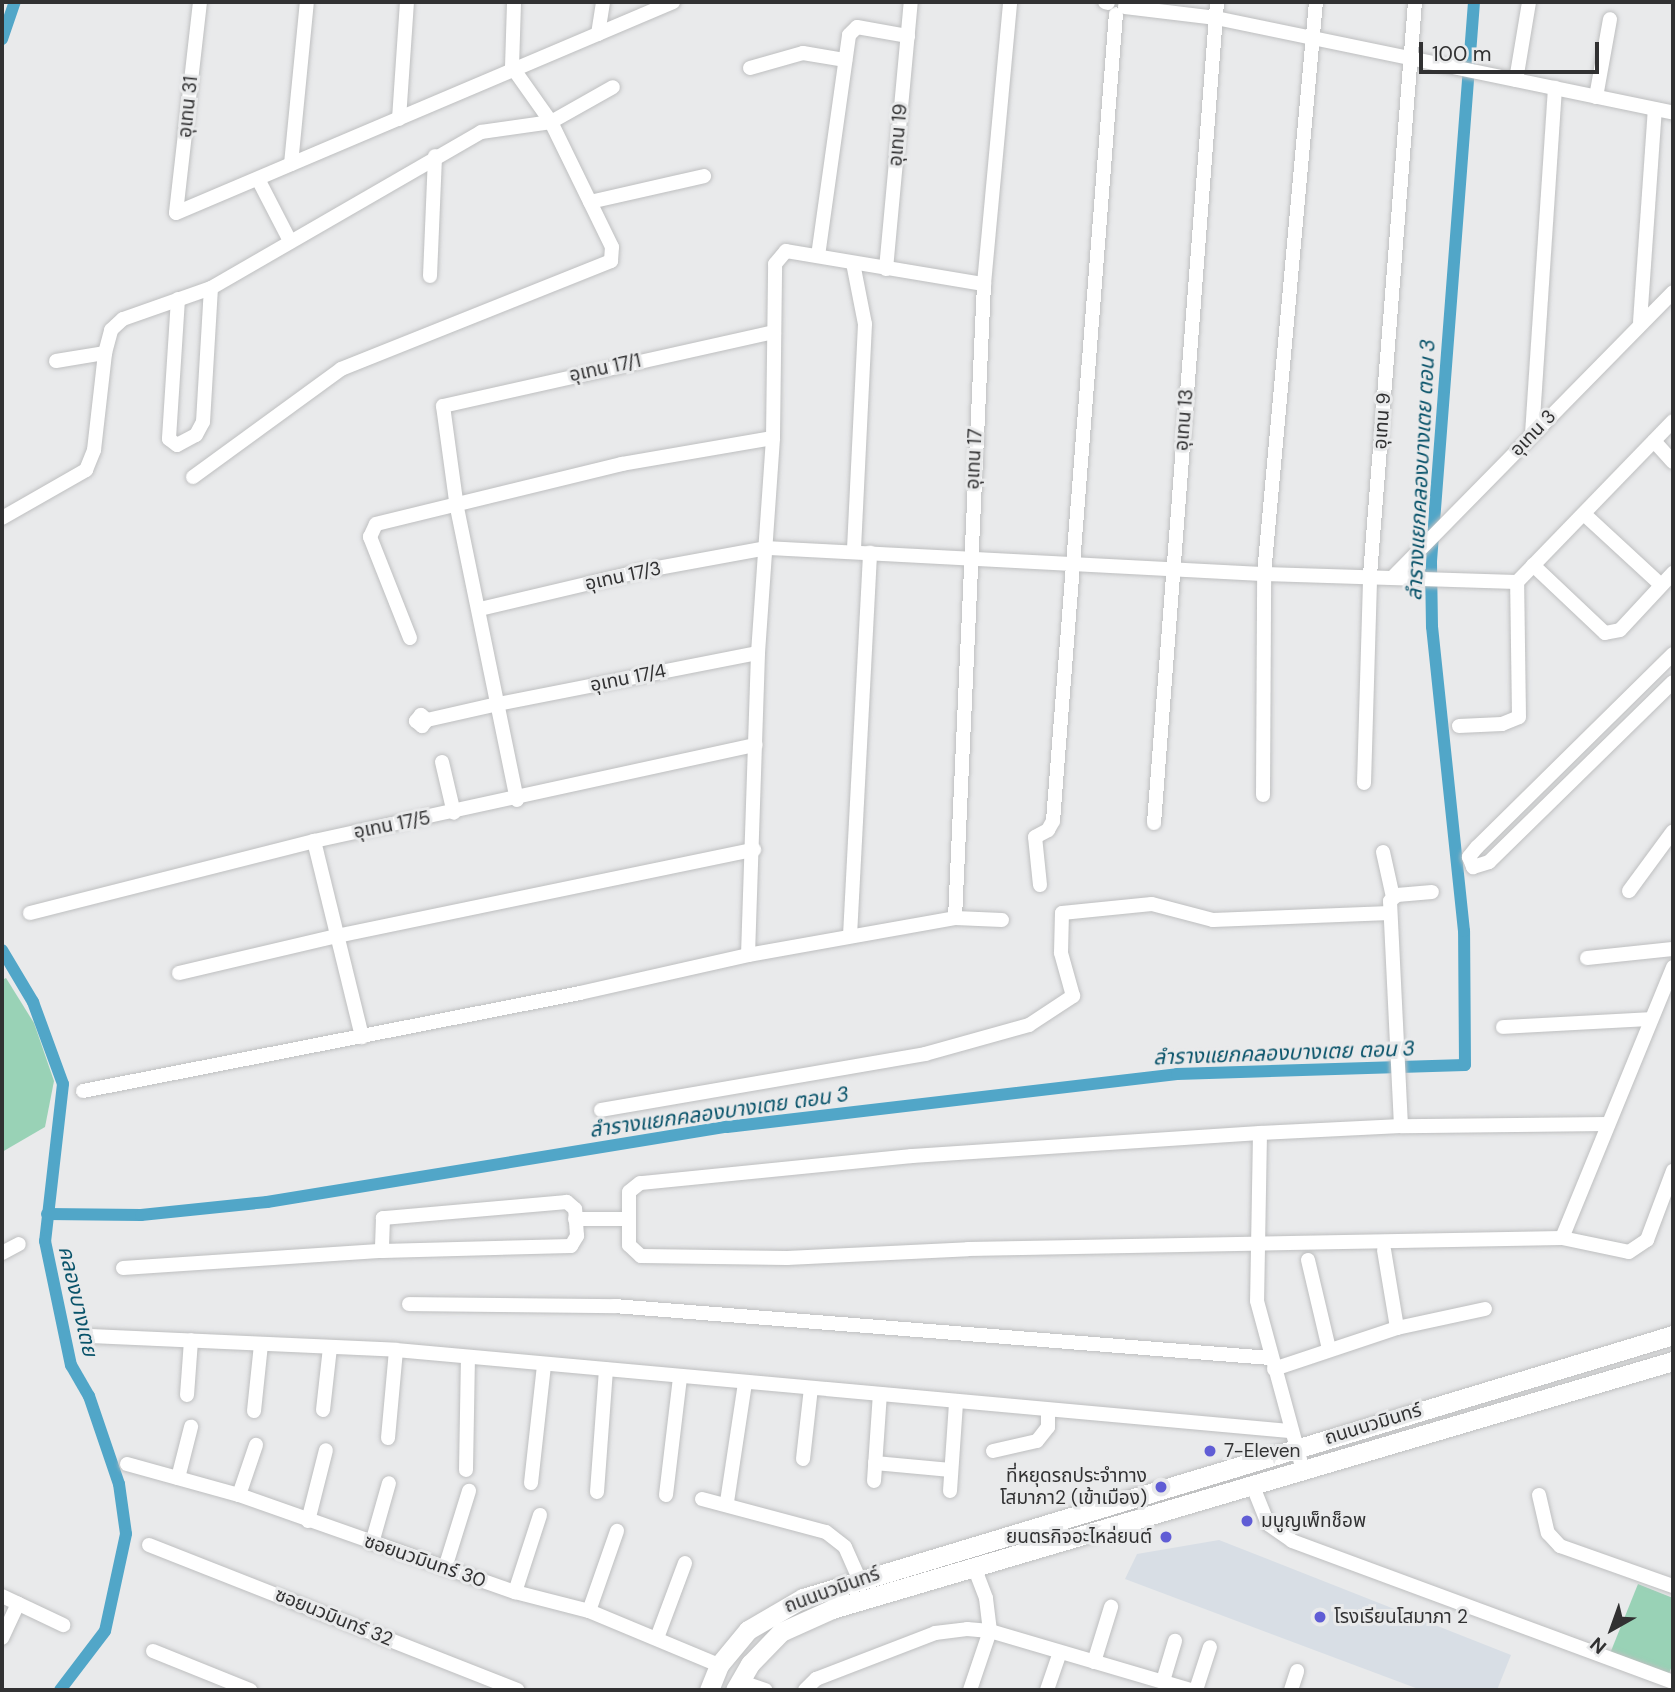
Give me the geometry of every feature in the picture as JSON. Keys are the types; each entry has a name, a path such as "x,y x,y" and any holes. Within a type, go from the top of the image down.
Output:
{"main road":[{"name":"ถนนนวมินทร์","path":"709,1690 719,1665 768,1616 859,1578 1293,1439 1673,1335"},
{"name":"ถนนนวมินทร์","path":"737,1686 765,1647 802,1620 974,1566 1673,1361"}],"street":[{"name":"อุเทน 31","path":"200,2 176,213 258,181"},
{"path":"291,164 307,2"},
{"path":"399,120 407,2"},
{"path":"193,477 341,369 611,261 612,247 551,122 512,67 514,2"},
{"path":"598,34 603,2"},
{"path":"290,241 258,181 512,67 673,2"},
{"name":"อุเทน 19","path":"886,269 911,2"},
{"name":"อุเทน 17","path":"955,918 968,558 984,284 1010,2"},
{"name":"อุเทน 13","path":"1154,822 1217,2"},
{"path":"1263,794 1264,574 1317,2"},
{"name":"อุเทน 9","path":"1364,783 1370,575 1415,2"},
{"path":"1516,80 1529,2"},
{"path":"1040,885 1035,837 1048,830 1053,821 1114,5 1216,18 1673,113"},
{"path":"1596,97 1610,19"},
{"path":"818,256 849,35 857,27 908,36"},
{"path":"750,68 803,53 845,60"},
{"path":"2,519 86,470 94,450 105,354 116,324 211,288 435,156 481,132 551,122 613,87"},
{"path":"1532,434 1555,88"},
{"path":"1640,322 1655,110"},
{"path":"430,276 435,156"},
{"path":"590,202 704,176"},
{"path":"748,955 754,850 758,653 773,438 775,264 779,256 786,251 984,284"},
{"path":"853,263 865,324 853,552"},
{"path":"178,299 169,439 177,445 196,435 203,422 211,288"},
{"name":"อุเทน 3","path":"1394,576 1640,322 1673,292"},
{"name":"อุเทน 17/1","path":"457,508 442,413 450,402 774,332"},
{"path":"56,361 105,354"},
{"path":"1459,726 1502,724 1518,717 1517,582 1673,421"},
{"path":"411,638 373,544 372,530 376,524 457,508 622,464 773,438"},
{"path":"1654,441 1673,462"},
{"path":"457,508 480,609 517,800"},
{"path":"1584,513 1661,585"},
{"name":"อุเทน 17/3","path":"480,609 636,572 767,548 1264,574 1370,575 1517,582"},
{"path":"850,936 870,553"},
{"path":"1533,565 1605,633 1620,630 1673,573"},
{"name":"อุเทน 17/4","path":"427,720 758,653"},
{"path":"1673,654 1478,847 1469,857 1473,867 1489,862 1673,682"},
{"name":"อุเทน 17/5","path":"30,913 314,841 517,800 756,745"},
{"path":"442,762 454,813"},
{"path":"1629,891 1673,831"},
{"path":"314,841 362,1037"},
{"path":"179,973 337,936 754,850"},
{"path":"1383,852 1393,897 1390,913 1401,1126"},
{"path":"1393,897 1432,892"},
{"path":"601,1110 925,1054 1029,1025 1073,996 1061,953 1062,912 1152,904 1213,920 1390,913"},
{"path":"83,1091 362,1037 850,936 955,918 1002,920"},
{"path":"1587,958 1673,949"},
{"path":"1562,1238 1673,967"},
{"path":"1503,1027 1651,1019"},
{"path":"1608,1124 1401,1126 1259,1133 912,1156 639,1183 629,1192 629,1245 640,1256 787,1258 968,1249 1257,1247 1562,1238 1617,1251 1639,1248 1647,1240 1673,1171"},
{"path":"1259,1133 1257,1301 1303,1470"},
{"path":"123,1268 382,1251 571,1246 577,1236 575,1209 567,1202 383,1218 382,1251"},
{"path":"575,1219 628,1219"},
{"path":"2,1252 19,1244"},
{"path":"1384,1250 1397,1328"},
{"path":"1308,1260 1329,1349"},
{"path":"409,1304 614,1307 1272,1363 1397,1328 1485,1309"},
{"path":"92,1336 396,1350 680,1378 880,1394 1293,1439"},
{"path":"187,1395 191,1340"},
{"path":"254,1411 261,1344"},
{"path":"323,1410 330,1348"},
{"path":"388,1438 396,1350"},
{"path":"466,1470 468,1357"},
{"path":"531,1483 544,1365"},
{"path":"597,1492 606,1369"},
{"path":"666,1495 680,1378"},
{"path":"727,1502 745,1382"},
{"path":"803,1459 811,1388"},
{"path":"874,1481 880,1394"},
{"path":"950,1491 956,1403"},
{"path":"993,1451 1037,1441 1048,1427 1048,1411"},
{"path":"178,1478 191,1427"},
{"path":"239,1496 256,1445"},
{"path":"308,1521 326,1450"},
{"path":"876,1463 951,1470"},
{"name":"ซอยนวมินทร์ 30","path":"127,1464 239,1496 515,1592 589,1611 719,1665"},
{"path":"372,1543 389,1483"},
{"path":"1252,1485 1268,1524 1281,1536 1673,1682"},
{"path":"445,1569 469,1491"},
{"path":"1539,1496 1548,1533 1560,1546 1673,1586"},
{"path":"702,1499 727,1502 837,1538 859,1578"},
{"path":"515,1592 540,1515"},
{"path":"589,1611 617,1531"},
{"name":"ซอยนวมินทร์ 32","path":"149,1545 519,1690"},
{"path":"657,1638 685,1563"},
{"path":"970,1690 990,1631 986,1598 974,1566"},
{"path":"2,1597 63,1625"},
{"path":"2,1638 18,1604"},
{"path":"1094,1662 1111,1607"},
{"path":"805,1690 816,1679 935,1633 990,1631 1190,1690"},
{"path":"1163,1681 1175,1641"},
{"path":"1196,1690 1210,1647"},
{"path":"153,1651 250,1690"},
{"path":"1047,1690 1060,1652"},
{"path":"1291,1690 1297,1671"},
{"path":"1130,1690 1135,1674"},
{"path":"737,1686 765,1690"}],"shaded area":[{"name":"โรงเรียนโสมาภา 2","path":"1219,1540 1511,1655 1497,1690 1421,1690 1125,1579 1137,1554"}],"green space":[{"path":"6,978 34,1023 54,1081 45,1127 2,1152 2,980"},
{"path":"1638,1584 1673,1598 1673,1663 1667,1679 1609,1656"}],"waterway":[{"name":"คลองบางเตย","path":"2,39 15,2"},
{"name":"ลำรางแยกคลองบางเตย ตอน 3","path":"47,1214 141,1215 267,1202 727,1127 1177,1074 1465,1065 1464,931 1432,627 1431,561 1474,2"},
{"name":"คลองบางเตย","path":"2,950 33,1002 63,1084 45,1241 71,1365 89,1396 119,1484 126,1534 105,1631 60,1690"}],"place":[{"name":"7-Eleven","path":"1210,1451"},
{"name":"ที่หยุดรถประจำทาง โสมาภา2 (เข้าเมือง)","path":"1161,1487"},
{"name":"มนูญเพ็ทช็อพ","path":"1247,1521"},
{"name":"ยนตรกิจอะไหล่ยนต์","path":"1166,1537"},
{"name":"โรงเรียนโสมาภา 2","path":"1320,1617"}]}
